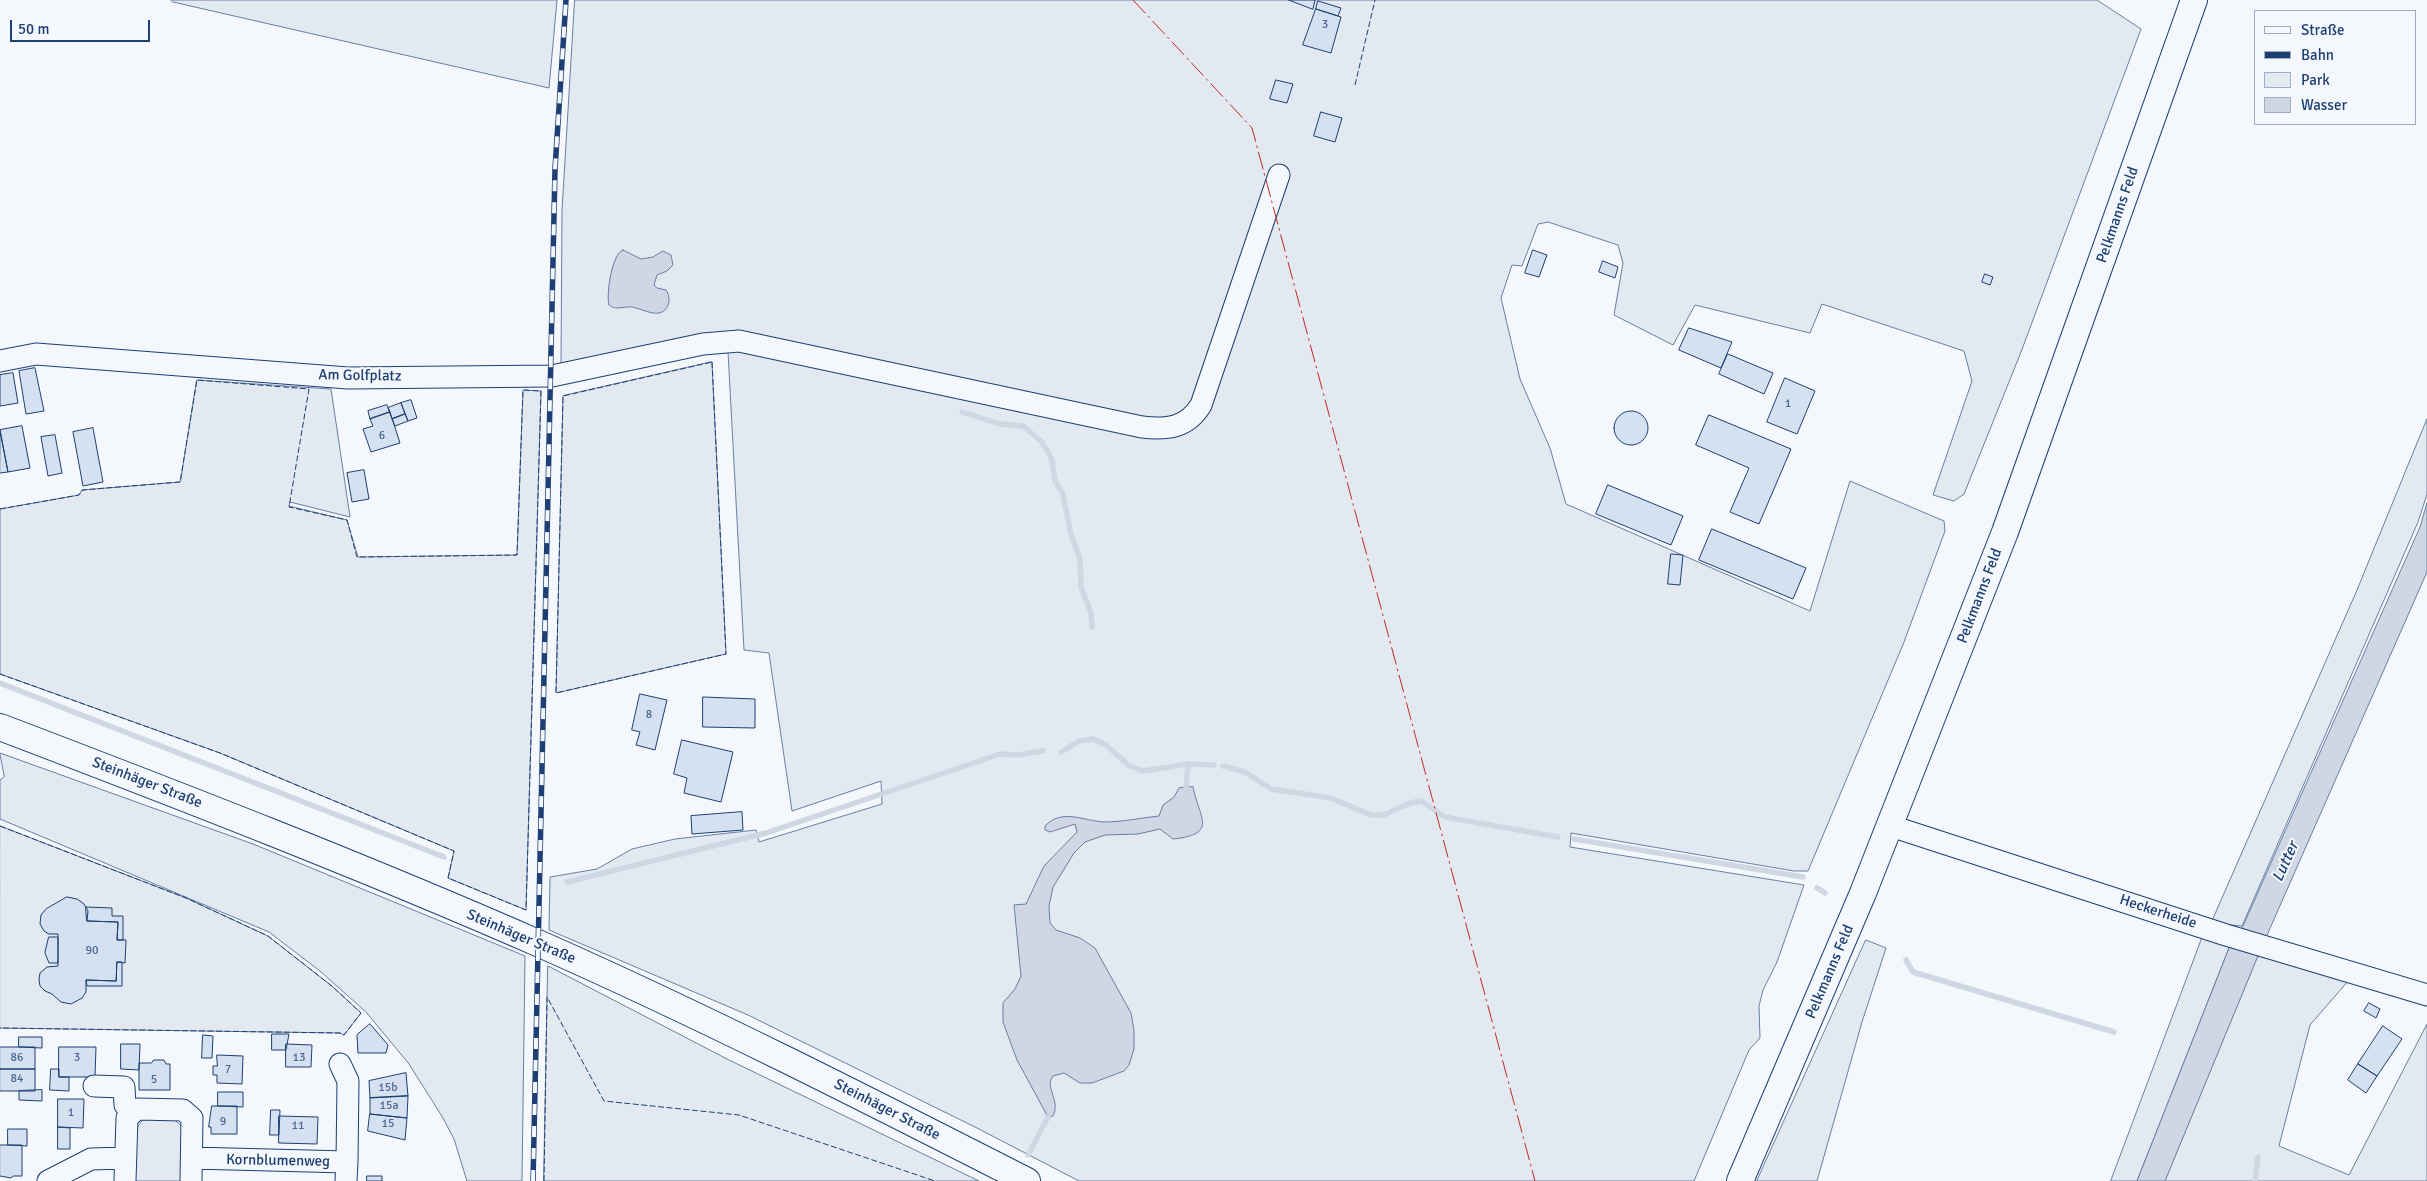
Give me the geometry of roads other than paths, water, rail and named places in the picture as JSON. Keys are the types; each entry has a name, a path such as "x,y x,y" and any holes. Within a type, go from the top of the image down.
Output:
{"main road":[{"name":"Pelkmanns Feld","path":"1740,1181 1796,1054 1891,826 2005,532 2194,0"},
{"name":"Steinhäger Straße","path":"0,727 199,803 539,944 829,1080 1027,1181"}],"street":[{"name":"Am Golfplatz","path":"0,361 36,354 348,378 552,376 718,343 739,341 1142,427 1172,428 1191,418 1201,405 1278,175"},
{"name":"Heckerheide","path":"1891,826 2226,934 2427,995"},
{"path":"340,1064 348,1081 346,1172"},
{"path":"94,1086 124,1087 125,1105 131,1113"},
{"path":"125,1181 127,1118 137,1108 183,1110 192,1118 191,1181"},
{"path":"48,1181 91,1158 125,1158"},
{"name":"Kornblumenweg","path":"192,1158 346,1172"}],"water":[{"path":"623,250 641,259 653,257 663,251 671,255 673,265 667,271 657,275 654,285 657,288 666,290 669,301 665,310 652,313 632,307 614,308 609,305 609,284 613,266 619,253"},
{"name":"Lutter","path":"2427,503 2427,572 2260,951 2165,1181 2137,1181 2231,943 2243,926 2420,527"},
{"path":"1193,787 1202,823 1201,829 1196,833 1187,837 1173,839 1160,829 1138,834 1105,835 1085,842 1074,853 1053,887 1049,906 1050,923 1056,930 1080,938 1095,948 1131,1013 1134,1030 1134,1049 1129,1065 1124,1071 1092,1083 1080,1083 1064,1073 1053,1076 1050,1085 1055,1110 1053,1116 1048,1117 1017,1060 1003,1022 1003,1003 1015,989 1021,976 1014,905 1026,904 1044,866 1077,832 1075,824 1050,832 1045,830 1045,826 1059,818 1066,817 1104,822 1159,816 1163,805 1174,797 1179,788"}],"waterway":[{"path":"962,412 1000,424 1023,426 1041,441 1048,452 1052,460 1055,481 1063,494 1071,535 1080,559 1081,587 1091,613 1092,627"},
{"path":"0,683 444,857"},
{"path":"1061,752 1079,741 1093,739 1106,745 1128,765 1143,771 1188,764 1214,765"},
{"path":"567,882 766,833 1000,754 1018,755 1043,751"},
{"path":"1186,788 1188,764"},
{"path":"1223,766 1245,772 1271,789 1331,798 1371,815 1384,815 1410,803 1421,801 1445,817 1558,837"},
{"path":"1574,839 1803,877"},
{"path":"1817,888 1825,893"},
{"path":"1906,960 1913,972 2114,1032"},
{"path":"1028,1155 1048,1117"},
{"path":"2255,1181 2258,1157"}],"railway":[{"path":"533,1181 555,169 566,0"}]}
